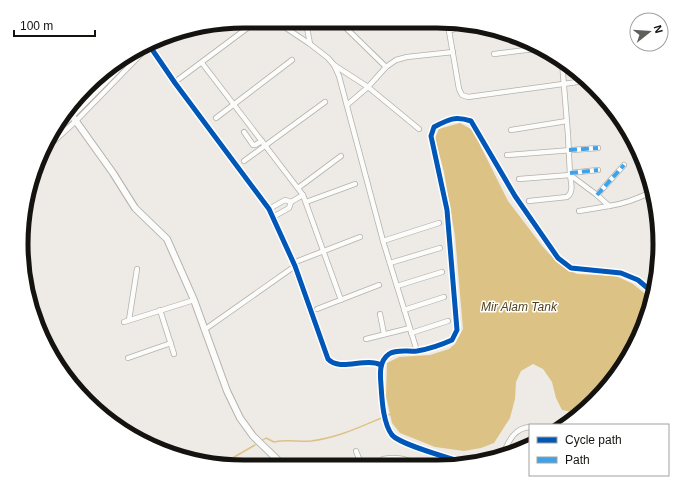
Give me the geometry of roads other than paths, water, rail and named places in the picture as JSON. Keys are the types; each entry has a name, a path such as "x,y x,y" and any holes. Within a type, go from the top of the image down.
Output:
{"main road":[{"path":"113,73 72,116 113,173 135,208 167,239 194,300 227,391 240,418 253,436 277,460"}],"street":[{"path":"179,79 247,28"},
{"path":"286,28 328,58 334,65 339,76 383,241 417,351"},
{"path":"307,28 310,44"},
{"path":"346,28 386,67"},
{"path":"449,28 459,89 462,95 468,96 579,82"},
{"path":"450,31 456,29"},
{"path":"151,48 175,83 269,209 295,266 328,359 331,362 344,365 365,362 376,363 381,366"},
{"path":"494,54 532,49"},
{"path":"347,106 368,87 386,67 396,60 407,57 453,52"},
{"path":"61,129 72,116 136,57"},
{"path":"216,118 292,60"},
{"path":"202,62 303,195 341,300"},
{"path":"334,65 368,87 419,129"},
{"path":"529,201 567,197 572,191 563,69"},
{"path":"244,161 325,102"},
{"path":"454,460 402,442 393,436 384,413 380,374 381,366 385,358 390,353 398,351 417,351 442,345 452,340 457,330 447,210 431,136 434,127 454,118 464,118 471,121 515,196 558,258 571,268 621,272 638,280 648,289"},
{"path":"510,130 567,121"},
{"path":"244,132 253,145 262,141"},
{"path":"508,155 598,148"},
{"path":"298,188 341,156"},
{"path":"597,195 624,165"},
{"path":"520,179 598,170"},
{"path":"570,174 609,206"},
{"path":"306,202 355,184"},
{"path":"579,211 634,200 647,193"},
{"path":"273,217 289,208 291,202 303,195"},
{"path":"269,209 285,200 291,202"},
{"path":"383,241 439,223"},
{"path":"298,261 360,237"},
{"path":"390,263 440,248"},
{"path":"204,330 295,266"},
{"path":"137,269 127,321 194,300"},
{"path":"397,286 442,272"},
{"path":"317,309 378,285"},
{"path":"404,310 444,297"},
{"path":"160,310 174,354"},
{"path":"380,314 384,334"},
{"path":"366,339 384,334 411,331 448,321"},
{"path":"128,358 171,343"},
{"path":"505,449 512,435 520,430 529,427"},
{"path":"356,451 360,460"},
{"path":"383,459 393,457 406,460"}],"water":[{"name":"Mir Alam Tank","path":"460,123 471,129 508,201 543,247 558,263 577,274 616,276 633,284 647,295 637,327 631,340 617,364 590,397 572,412 562,410 556,398 552,382 543,369 533,364 521,371 516,382 515,399 510,418 494,443 481,448 464,451 435,447 400,433 392,423 386,396 387,363 399,357 430,355 449,349 455,344 463,329 455,236 444,172 435,138 439,129"}],"waterway":[{"path":"263,440 266,438 274,442 311,441 332,437 391,414"},
{"path":"229,460 255,445"}]}
